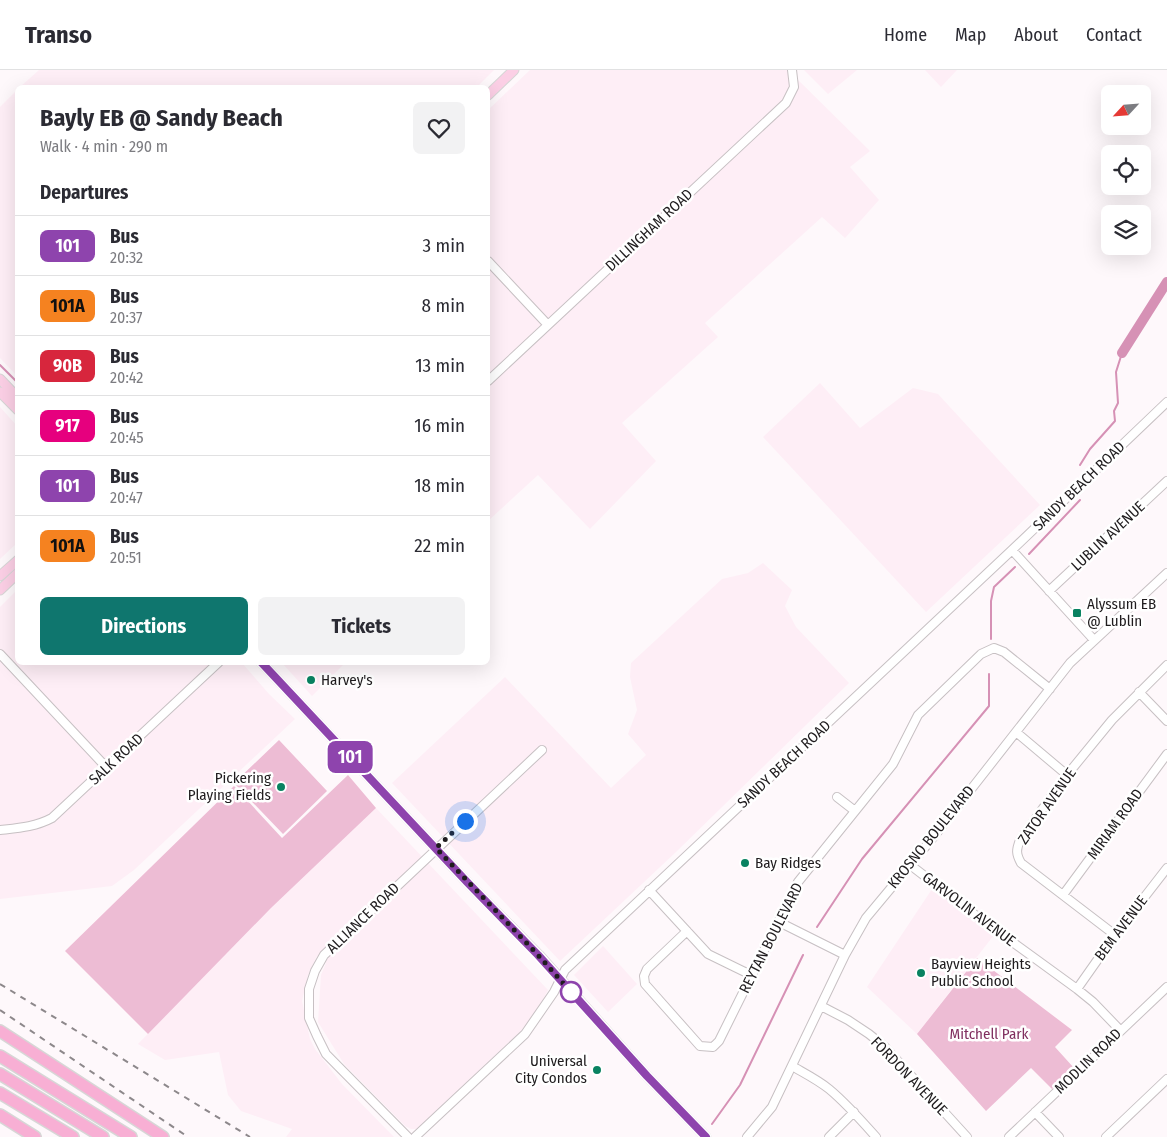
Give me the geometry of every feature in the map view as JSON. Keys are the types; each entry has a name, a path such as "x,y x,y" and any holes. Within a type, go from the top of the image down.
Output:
{"highway":[{"path":"0,1031 163,1137"},
{"path":"0,1056 132,1137"},
{"path":"0,1074 103,1137"},
{"path":"0,1093 73,1137"},
{"path":"0,1116 35,1137"}],"main road":[{"path":"490,93 514,70"},
{"path":"0,379 15,395"},
{"path":"0,392 15,407"},
{"path":"0,576 15,563"},
{"path":"0,590 15,576"},
{"path":"263,665 560,979 647,1076 706,1137"}],"street":[{"name":"DILLINGHAM ROAD","path":"490,380 786,103 794,87 792,70"},
{"path":"490,263 548,325"},
{"name":"SANDY BEACH ROAD","path":"415,1137 525,1034 554,992 565,970 1167,402"},
{"name":"LUBLIN AVENUE","path":"1049,591 1167,481"},
{"path":"1012,550 1094,640"},
{"name":"KROSNO BOULEVARD","path":"747,1137 772,1107 845,955 866,918 909,864 936,834 1070,663 1167,573"},
{"name":"REYTAN BOULEVARD","path":"687,932 647,969 644,976 644,984 700,1046 713,1047 719,1041 798,882 893,764 918,715 987,650 994,648 1004,652 1050,689"},
{"path":"0,654 106,767"},
{"name":"SALK ROAD","path":"0,830 41,824 52,818 216,665"},
{"name":"ZATOR AVENUE","path":"1115,935 1021,863 1016,854 1020,840 1067,775 1112,720 1167,665"},
{"path":"1139,692 1167,721"},
{"path":"1016,732 1067,775"},
{"name":"ALLIANCE ROAD","path":"408,1137 326,1054 309,1018 309,989 315,971 324,955 542,750"},
{"name":"MIRIAM ROAD","path":"1063,895 1167,754"},
{"path":"836,797 855,811"},
{"name":"GARVOLIN AVENUE","path":"909,864 974,914 1077,988 1120,1030"},
{"name":"BEM AVENUE","path":"1077,988 1167,868"},
{"path":"649,890 708,954 751,975"},
{"path":"779,922 845,955"},
{"name":"MODLIN ROAD","path":"1010,1137 1167,986"},
{"name":"FORDON AVENUE","path":"821,1006 848,1020 885,1047 966,1137"},
{"path":"792,1066 828,1088 854,1112 876,1137"},
{"path":"1106,1137 1167,1079"},
{"path":"829,1137 854,1112"},
{"path":"1035,1112 1059,1137"}],"shaded area":[{"path":"39,70 494,70 479,85 22,85"},
{"path":"530,70 788,70 870,151 850,167 879,200 845,238 822,217 705,323 718,337 622,423 656,461 590,529 538,475 490,519 490,108"},
{"path":"804,70 857,70 828,94"},
{"path":"925,70 957,70 941,87"},
{"path":"15,92 15,374 0,358 0,107"},
{"path":"820,383 860,428 913,388 938,394 1040,505 926,612 763,437"},
{"path":"0,407 15,424 15,545 0,559"},
{"path":"763,563 792,590 785,606 796,627 849,683 676,852 560,961 392,783 505,677 611,788 646,755 628,734 637,710 630,677 631,663 722,579 748,573"},
{"path":"15,592 15,665 244,665 269,694 295,719 134,870 112,886 0,899 0,607"},
{"path":"284,665 343,665 312,696"},
{"path":"376,808 548,990 537,1012 518,1034 417,1129 411,1129 405,1126 344,1064 318,1022 321,975 326,963 317,956 308,975 302,1001 310,1039 315,1049 342,1084 394,1137 286,1137 292,1129 241,1111 228,1095 219,1052 165,1060 138,1044 271,908"},
{"name":"Bayview Heights Public School","path":"932,889 994,935 917,1034 867,987"},
{"path":"603,946 637,984 608,1012 574,975"}],"green space":[{"name":"Pickering Playing Fields","path":"279,740 327,791 283,834 234,783"},
{"path":"348,775 376,808 271,908 148,1034 65,951 234,786 282,838"},
{"name":"Mitchell Park","path":"977,958 1072,1030 1055,1047 1074,1068 1052,1089 1031,1068 986,1111 917,1034"}],"waterway":[{"path":"1122,353 1167,282"},
{"path":"1080,465 1090,449 1115,421 1114,411 1118,403 1116,372 1122,353"},
{"path":"0,365 15,380"},
{"path":"1029,554 1080,500"},
{"path":"991,639 991,601 994,587 1015,567"},
{"path":"817,927 862,859 989,706 989,674"},
{"path":"712,1124 740,1085 803,955"}],"railway":[{"path":"0,984 250,1137"},
{"path":"0,1010 188,1137"}],"bus line":[{"name":"101","path":"264,665 538,955 647,1076 706,1137"}],"place":[{"name":"Alyssum EB @ Lublin","path":"1077,613"},
{"name":"Harvey's","path":"311,680"},
{"name":"Pickering Playing Fields","path":"281,787"},
{"name":"Bay Ridges","path":"745,863"},
{"name":"Bayview Heights Public School","path":"921,973"},
{"name":"Universal City Condos","path":"597,1070"}],"route":[{"path":"465,821 436,848 571,992"}]}
